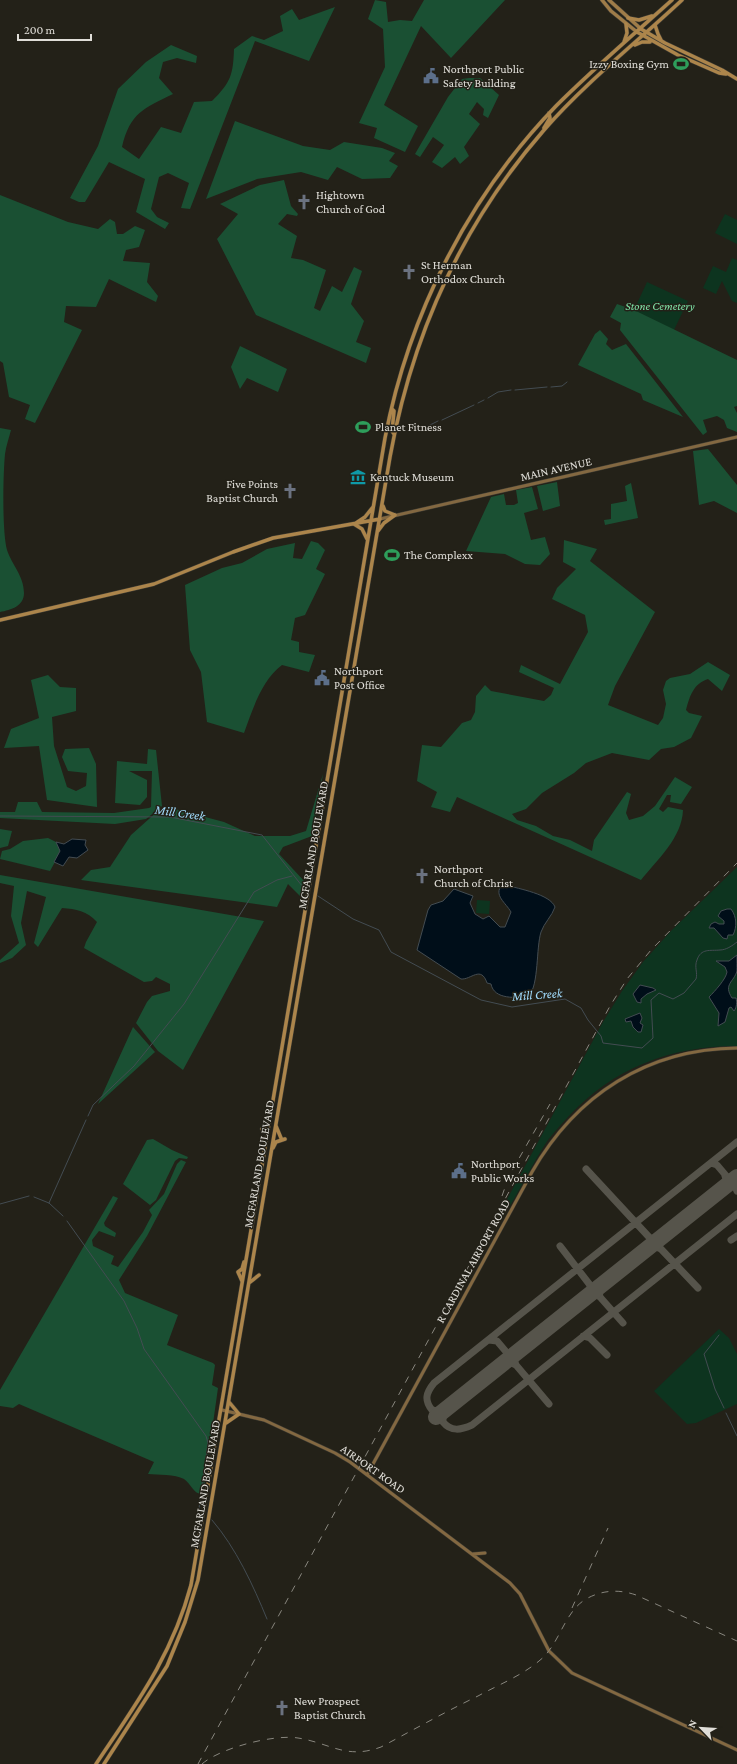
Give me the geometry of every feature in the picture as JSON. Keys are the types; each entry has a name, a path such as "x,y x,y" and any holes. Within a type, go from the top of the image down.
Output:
{"highway":[{"name":"MCFARLAND BOULEVARD","path":"96,1764 153,1677 180,1619 196,1562 374,505 399,378 416,327 435,282 454,244 491,184 527,138 549,114 622,44 641,29 672,0"},
{"name":"MCFARLAND BOULEVARD","path":"104,1764 167,1666 185,1622 199,1574 394,434 413,360 425,324 447,276 472,229 492,196 544,130 582,90 682,0"},
{"path":"628,18 642,19 655,15"},
{"path":"622,44 627,33 626,24"},
{"path":"655,25 658,34 665,43"},
{"path":"641,29 665,43 722,70 727,74"},
{"path":"637,32 678,55 719,73 737,78"},
{"path":"631,47 642,42 653,42"},
{"path":"544,130 550,118 549,114"},
{"path":"392,409 394,411 392,431 394,434"},
{"path":"382,503 385,511 395,515"},
{"path":"354,524 365,517 374,505"},
{"path":"377,534 384,522 395,515"},
{"path":"0,620 154,584 243,548 274,538 380,519"},
{"path":"354,524 365,532 368,541"},
{"path":"279,1065 285,1071"},
{"path":"278,1073 283,1084"},
{"path":"262,1129 270,1122"},
{"path":"271,1151 276,1142 283,1138 276,1126"},
{"path":"243,1282 238,1272 243,1266 250,1242"},
{"path":"249,1284 253,1278 259,1275"},
{"path":"226,1423 240,1414 229,1402"}],"main road":[{"path":"602,0 626,24 637,32"},
{"path":"609,0 641,29"},
{"name":"MAIN AVENUE","path":"380,519 737,437"},
{"name":"R CARDINAL AIRPORT ROAD","path":"367,1475 535,1167 547,1146 566,1123 587,1102 611,1085 651,1064 694,1052 737,1048"},
{"name":"AIRPORT ROAD","path":"222,1410 264,1420 343,1457 510,1583 520,1594 550,1651 572,1672 737,1750"},
{"path":"473,1554 485,1553"}],"green space":[{"path":"375,0 386,2 388,22 400,20 412,21 424,0 505,0 451,58 421,26 384,105 418,126 405,152 374,138 377,128 359,123 385,67 383,29 368,19"},
{"path":"335,7 309,61 255,41 190,209 181,208 189,183 168,173 159,177 151,209 157,217 169,223 165,229 136,212 145,179 109,162 85,202 79,202 70,198 98,146 118,89 146,62 171,45 197,56 196,63 177,58 163,62 159,78 173,94 146,108 134,119 129,126 122,147 139,159 161,127 181,133 194,102 212,101 223,89 232,72 234,49 252,36 264,40 283,31 280,16 292,9 299,20"},
{"path":"480,78 499,95 488,118 483,115 484,109 477,102 469,114 480,124 464,147 469,156 460,164 455,157 442,168 432,162 444,145 433,137 420,157 415,154 448,97 462,79"},
{"path":"235,121 303,146 330,150 344,142 382,148 395,153 389,161 398,166 390,178 362,179 337,167 328,180 301,172 257,179 206,199"},
{"path":"284,180 291,206 298,214 297,216 287,214 278,224 297,236 291,258 303,260 326,270 314,308 320,311 332,286 342,292 354,267 362,271 351,304 364,321 356,342 371,348 366,363 256,315 217,239 238,214 220,204 260,185"},
{"path":"0,195 68,222 98,229 110,219 115,222 117,234 123,234 135,226 145,230 139,247 126,250 123,261 150,263 147,282 158,296 156,302 109,279 96,307 66,306 64,322 82,330 35,423 25,419 30,405 9,397 3,363 0,361"},
{"path":"725,214 737,220 737,244 715,233"},
{"path":"732,258 737,260 737,303 732,301 722,281 716,294 703,288 713,266 726,272"},
{"name":"Stone Cemetery","path":"647,282 688,301 674,330 634,310"},
{"path":"617,304 634,310 737,360 737,406 734,407 737,413 737,432 727,428 724,420 717,416 703,420 707,432 703,435 620,330 621,323 610,317"},
{"path":"600,330 608,339 606,344 612,350 626,344 683,417 643,400 641,394 578,365 595,334"},
{"path":"240,346 287,369 278,392 247,378 240,389 231,367"},
{"path":"0,428 11,430 5,451 4,463 3,503 5,541 9,555 22,581 24,593 22,601 16,607 0,612"},
{"path":"708,449 737,485 737,513 714,501 699,505 693,451"},
{"path":"557,482 560,506 543,511 537,486"},
{"path":"631,483 638,518 605,525 604,520 611,519 611,504 627,501 625,486"},
{"path":"532,487 538,509 524,513 531,540 545,537 550,554 540,565 525,564 505,554 466,551 491,497 504,494 506,505 514,505 518,503 516,490"},
{"path":"564,540 597,549 590,561 655,612 615,686 608,705 658,725 663,718 666,704 663,690 666,681 670,678 690,674 708,662 730,675 722,691 708,679 699,684 693,691 686,710 689,713 702,716 691,738 674,747 661,749 649,760 612,753 586,763 574,773 542,793 526,809 512,814 517,820 536,826 553,836 570,840 592,851 594,840 627,792 631,794 626,813 629,820 643,816 655,806 675,777 692,787 681,804 670,802 671,795 667,795 659,809 663,812 668,807 683,810 682,820 668,848 641,880 457,797 450,812 431,807 437,792 417,781 422,745 441,747 462,723 471,720 475,712 476,696 485,685 491,691 544,701 551,695 554,688 519,672 521,665 560,684 588,632 585,615 552,599 557,588 576,569 563,562"},
{"path":"311,541 318,543 325,550 316,569 325,574 305,615 295,618 291,640 299,642 299,652 315,655 309,672 282,665 268,679 263,687 254,705 244,733 207,722 201,672 190,650 185,585 222,568 242,563 267,549 295,543 293,558 302,559"},
{"path":"48,675 60,687 76,688 76,711 52,717 54,746 67,787 76,791 86,786 87,773 68,771 62,757 65,749 89,748 96,764 97,807 47,800 39,746 4,748 11,729 39,718 31,680"},
{"path":"148,749 156,750 162,806 146,819 115,824 0,818 0,812 15,812 18,802 37,802 42,812 114,813 149,808 151,807 152,771 129,771 147,780 147,797 140,805 115,803 117,761 147,764"},
{"path":"323,774 312,836 283,847 279,854 305,882 302,898 288,884 277,907 81,880 91,870 110,867 131,835 159,810 175,809 224,822 255,836 290,836 306,831"},
{"path":"0,829 12,831 8,846 0,848"},
{"path":"48,838 56,842 61,851 50,871 0,859 2,851 10,849 23,841"},
{"path":"737,867 737,1046 689,1050 666,1056 645,1063 604,1085 585,1100 550,1137 510,1206 500,1217 498,1216 603,1022 622,991 643,962 671,931"},
{"path":"0,875 264,921 183,1070 158,1051 136,1023 147,1002 152,996 170,991 170,984 156,977 152,981 144,982 84,948 97,922 89,915 77,910 62,908 38,947 34,943 46,897 27,891 21,923 26,945 12,958 0,963 0,960 19,943 11,916 14,886 0,883"},
{"path":"477,900 490,901 489,914 476,913"},
{"path":"133,1027 155,1052 98,1104"},
{"path":"153,1139 188,1157 187,1159 179,1158 175,1161 156,1200 150,1205 123,1184 147,1140"},
{"path":"181,1160 186,1162 147,1236 119,1280 125,1293 178,1315 167,1345 215,1365 212,1385 218,1388 203,1494 197,1493 184,1479 180,1477 148,1474 154,1462 19,1404 13,1408 0,1406 0,1390 113,1196 118,1198 104,1223 105,1226 116,1233 115,1237 99,1231 92,1240 93,1246 114,1256 111,1264 118,1267 143,1232 152,1215 149,1210 164,1194 177,1164"},
{"path":"719,1329 729,1338 737,1354 737,1404 696,1423 687,1424 654,1391"}],"water":[{"path":"72,839 86,840 85,845 88,850 77,858 69,857 63,866 54,862 60,851 56,842 64,844"},
{"path":"502,885 541,895 552,902 555,907 541,932 536,975 529,996 507,997 501,995 493,989 491,984 487,983 482,975 479,974 461,979 417,950 428,910 431,905 443,901 454,889 473,896 470,903 475,914 483,919 489,916 500,927 505,927 511,912 500,896 499,892"},
{"path":"731,909 736,922 733,935 728,935 727,939 723,938 714,928 709,928 711,924 715,922 724,924 724,921 718,916 721,911"},
{"path":"737,955 737,971 730,983 729,989 732,998 736,998 737,1003 734,1011 731,1007 729,1008 725,1022 718,1026 719,1013 709,997 717,988 727,972 725,967 716,961 729,961"},
{"path":"640,985 656,990 647,994 641,999 641,1003 637,1002 633,994"},
{"path":"640,1013 642,1018 640,1023 643,1025 641,1032 638,1032 633,1027 631,1021 626,1022 625,1019"}],"waterway":[{"path":"551,387 562,386 567,382"},
{"path":"515,390 547,387"},
{"path":"488,398 498,392 511,390"},
{"path":"478,403 484,400"},
{"path":"442,420 474,405"},
{"path":"422,429 438,421"},
{"name":"Mill Creek","path":"0,816 170,817 262,835 306,891"},
{"path":"88,1116 93,1105 134,1066 184,1004 254,892 277,880 292,876"},
{"name":"Mill Creek","path":"318,896 353,919 379,930 391,952 481,1000 512,1007 565,999 581,1008 588,1020 601,1036 603,1043 642,1048 653,1038 651,1000 659,993 673,999 684,993 696,979 696,963 699,956 703,952 722,950 737,942"},
{"path":"49,1203 86,1120"},
{"path":"0,1204 29,1196"},
{"path":"34,1197 49,1203 63,1216"},
{"path":"67,1221 124,1301 137,1328 144,1349 206,1436 208,1443 199,1508 201,1511"},
{"path":"719,1335 704,1354 715,1389 724,1408"},
{"path":"726,1413 737,1436"},
{"path":"212,1520 229,1542 250,1580 267,1619"}],"taxiway":[{"path":"737,1142 434,1383 427,1396 429,1406 432,1410 443,1412 443,1422 453,1429 460,1429 472,1425 737,1214"},
{"path":"711,1163 717,1165 728,1178 736,1178 734,1184 737,1191"},
{"path":"586,1169 649,1237 655,1240 661,1238"},
{"path":"724,1188 727,1182 725,1176"},
{"path":"731,1240 737,1236"},
{"path":"560,1246 590,1285 590,1295 595,1294 600,1297"},
{"path":"648,1248 654,1246 661,1249 698,1288"},
{"path":"601,1286 599,1291 600,1297 623,1323"},
{"path":"583,1336 590,1338 607,1355"},
{"path":"489,1340 497,1341 508,1354 516,1353 514,1359 516,1365"},
{"path":"504,1363 510,1362 516,1365 549,1404"}],"runway":[{"path":"436,1417 737,1177"}],"railway":[{"path":"198,1764 610,1006 627,979 651,950 737,863"},
{"path":"502,1196 509,1176 550,1104"},
{"path":"572,1608 608,1528"},
{"path":"202,1764 210,1758 234,1748 275,1738 298,1738 338,1749 358,1752 369,1751 381,1747 525,1671 539,1661 552,1647 572,1612 578,1605 586,1599 604,1592 617,1591 636,1595 737,1641"}],"place":[{"name":"Izzy Boxing Gym","path":"681,64"},
{"name":"Northport Public Safety Building","path":"431,76"},
{"name":"Hightown Church of God","path":"304,202"},
{"name":"St Herman Orthodox Church","path":"409,272"},
{"name":"Planet Fitness","path":"363,427"},
{"name":"Kentuck Museum","path":"358,477"},
{"name":"Five Points Baptist Church","path":"290,491"},
{"name":"The Complexx","path":"392,555"},
{"name":"Northport Post Office","path":"322,678"},
{"name":"Northport Church of Christ","path":"422,876"},
{"name":"Northport Public Works","path":"459,1171"},
{"name":"New Prospect Baptist Church","path":"282,1708"}]}
